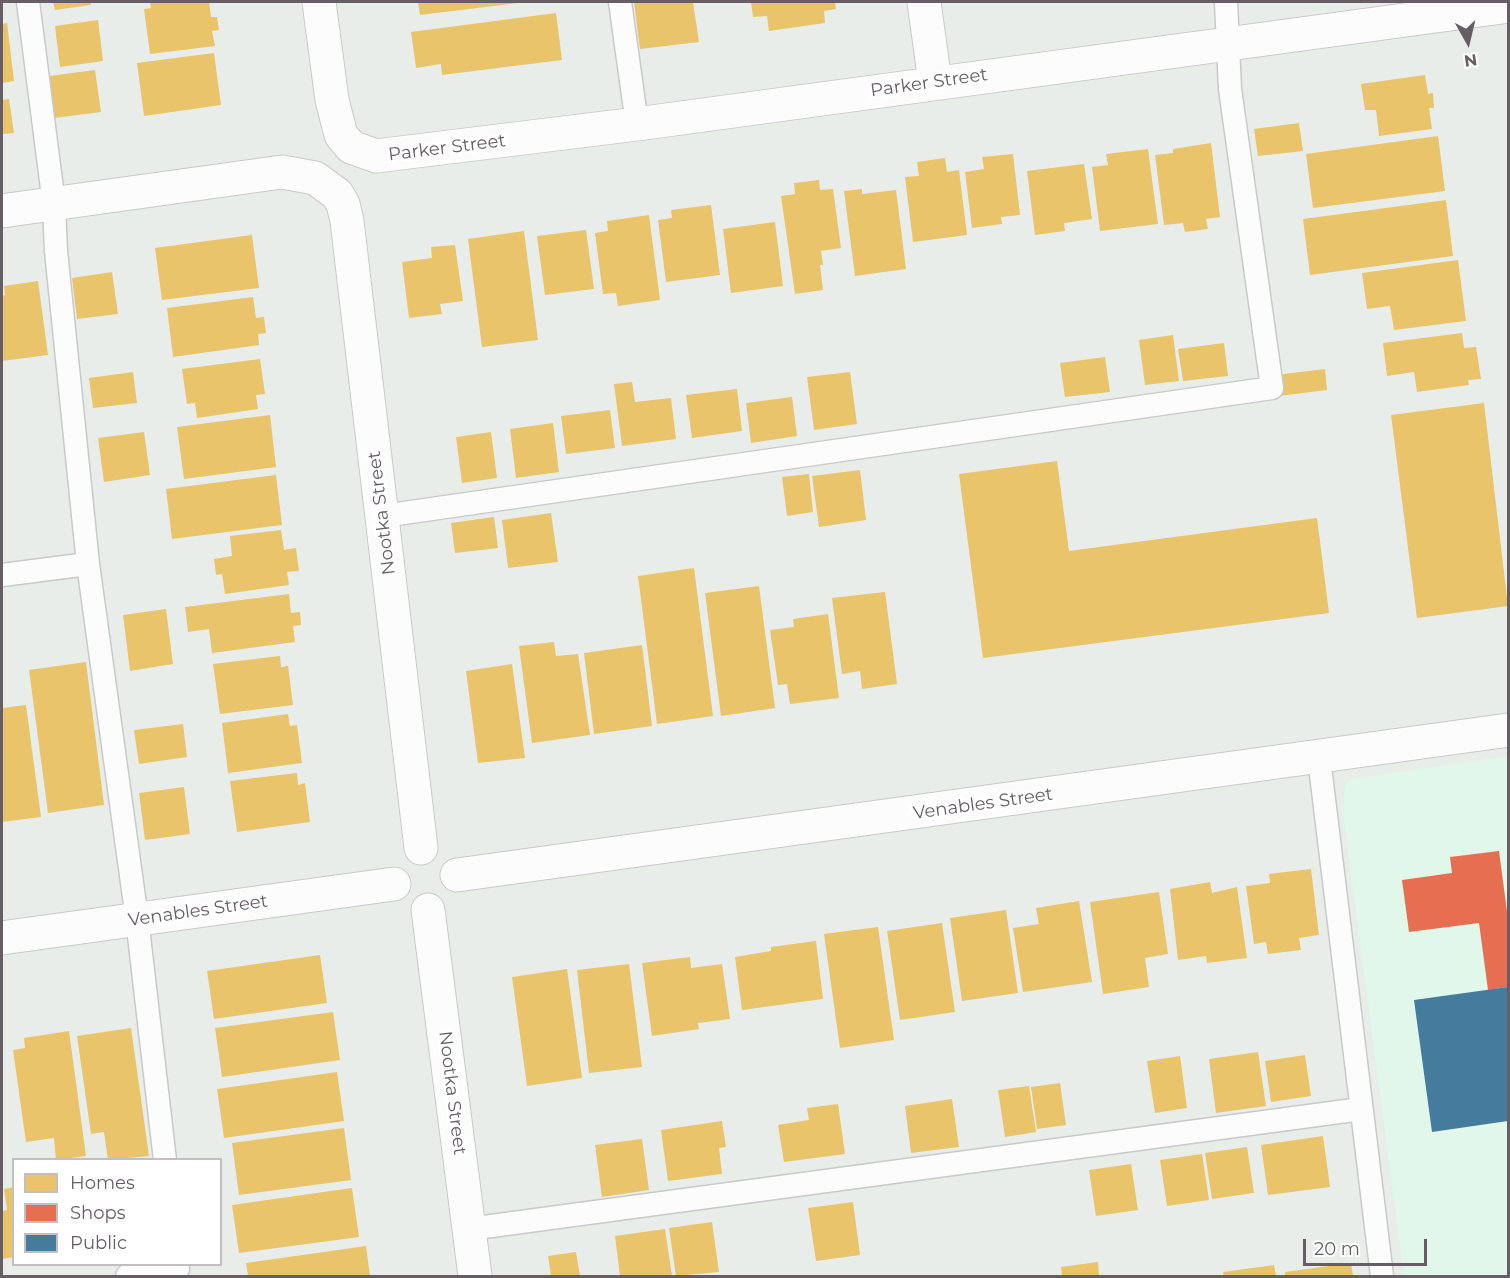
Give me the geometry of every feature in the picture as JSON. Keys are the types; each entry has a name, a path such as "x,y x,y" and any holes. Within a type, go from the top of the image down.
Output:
{"street":[{"name":"Parker Street","path":"319,2 336,121 341,135 351,147 376,156 396,156 1228,42 1509,6"},
{"path":"924,2 935,82"},
{"name":"Nootka Street","path":"54,204 282,172 315,177 327,184 343,204 347,221 383,516 421,848"},
{"path":"2,211 54,204"},
{"name":"Venables Street","path":"457,875 1509,730"},
{"path":"421,848 431,848 448,857 457,875 456,885 447,902 428,910 410,906 402,901 394,884 397,864 411,850 421,848"},
{"name":"Venables Street","path":"2,938 394,884"},
{"name":"Nootka Street","path":"428,910 475,1276"}],"lane":[{"path":"28,2 54,204 56,251 88,564 136,919 165,1158"},
{"path":"620,2 637,124"},
{"path":"383,516 1272,388 1230,89 1227,2"},
{"path":"2,575 88,564"},
{"path":"1319,758 1382,1276"},
{"path":"469,1229 1361,1109"},
{"path":"126,1276 178,1270"}],"shaded area":[{"path":"1508,756 1508,1276 1404,1276 1343,812 1345,786 1351,779"}],"building: Homes":[{"path":"53,2 90,2 91,5 55,10"},
{"path":"150,2 209,2 211,17 217,17 219,30 212,31 215,46 150,54 144,9 151,8"},
{"path":"418,2 518,2 518,3 420,15"},
{"path":"634,2 693,2 699,42 640,49"},
{"path":"751,2 835,2 836,9 824,11 825,23 769,31 767,16 753,17"},
{"path":"556,13 562,60 442,75 441,64 416,68 411,32"},
{"path":"98,20 103,61 60,67 55,26"},
{"path":"7,23 14,81 2,83 2,24"},
{"path":"214,53 221,105 144,116 137,63"},
{"path":"95,70 101,112 54,118 49,76"},
{"path":"1425,75 1428,94 1433,93 1434,108 1429,108 1432,129 1379,136 1376,110 1365,110 1361,84"},
{"path":"9,99 14,133 2,134 2,100"},
{"path":"1299,123 1303,151 1258,156 1254,129"},
{"path":"1438,136 1445,191 1313,208 1306,154"},
{"path":"1211,143 1220,217 1206,219 1208,229 1185,232 1183,223 1164,225 1155,155 1173,153 1173,149"},
{"path":"1148,149 1158,224 1100,231 1092,167 1108,165 1106,154"},
{"path":"1013,154 1020,215 1001,217 1002,224 972,228 965,172 984,169 982,157"},
{"path":"945,158 947,172 959,170 967,235 913,242 905,177 919,176 917,162"},
{"path":"1084,164 1092,219 1064,223 1065,231 1035,235 1027,171"},
{"path":"819,180 820,190 833,189 841,248 821,251 823,290 795,294 781,196 795,194 794,183"},
{"path":"862,189 862,194 896,190 906,269 855,276 844,191"},
{"path":"1446,200 1453,256 1310,275 1303,219"},
{"path":"711,205 720,275 666,282 658,220 672,218 671,210"},
{"path":"649,215 660,300 618,306 616,293 603,294 595,233 608,231 607,221"},
{"path":"775,222 783,286 731,293 723,229"},
{"path":"586,230 594,289 545,295 537,236"},
{"path":"524,231 538,340 482,347 468,239"},
{"path":"252,235 259,288 162,300 155,248"},
{"path":"455,245 463,301 440,304 442,314 409,318 402,262 432,258 431,247"},
{"path":"1458,260 1466,321 1394,330 1390,306 1367,309 1362,273"},
{"path":"112,272 118,314 77,319 72,278"},
{"path":"38,281 48,355 2,361 4,286"},
{"path":"253,297 256,318 264,317 266,333 258,334 259,345 173,357 167,308"},
{"path":"1462,333 1464,348 1476,347 1481,379 1468,380 1469,385 1417,392 1414,372 1387,376 1383,343"},
{"path":"1173,335 1179,381 1145,385 1139,340"},
{"path":"1224,343 1228,376 1183,381 1178,349"},
{"path":"1105,357 1110,392 1065,397 1060,363"},
{"path":"260,359 265,394 256,395 258,409 197,418 195,403 187,404 182,369"},
{"path":"1325,369 1327,390 1279,396 1276,375"},
{"path":"133,372 137,403 93,408 89,378"},
{"path":"850,372 857,424 814,430 807,377"},
{"path":"632,382 635,402 671,398 676,439 622,446 614,384"},
{"path":"737,389 742,431 692,438 686,395"},
{"path":"792,397 797,436 751,443 746,403"},
{"path":"1484,403 1508,606 1417,618 1391,415"},
{"path":"610,410 615,448 566,454 561,416"},
{"path":"270,415 276,467 184,479 177,427"},
{"path":"553,423 559,472 516,478 510,429"},
{"path":"144,432 150,475 104,482 98,438"},
{"path":"491,432 497,478 462,483 456,437"},
{"path":"1057,461 1069,551 1317,518 1329,613 983,658 959,474"},
{"path":"860,470 866,520 819,527 812,476"},
{"path":"809,474 813,512 787,516 782,477"},
{"path":"276,475 282,525 172,539 166,489"},
{"path":"551,513 558,562 508,568 502,520"},
{"path":"494,517 498,548 455,553 451,523"},
{"path":"281,530 284,550 296,548 299,571 287,572 289,585 225,594 222,574 216,575 214,559 232,556 230,536"},
{"path":"694,568 713,716 657,724 638,576"},
{"path":"759,586 775,708 721,716 705,593"},
{"path":"885,592 897,684 862,689 860,671 842,674 832,598"},
{"path":"289,594 291,613 300,612 301,625 293,626 295,642 212,653 209,629 188,632 185,607"},
{"path":"166,609 173,664 130,671 123,615"},
{"path":"828,614 839,698 790,704 787,684 778,685 770,630 794,627 793,619"},
{"path":"554,642 556,656 578,654 590,735 532,743 519,646"},
{"path":"642,645 652,726 594,734 584,653"},
{"path":"280,656 281,667 288,666 293,705 220,714 213,664"},
{"path":"86,662 104,805 48,813 29,670"},
{"path":"512,664 525,758 478,763 466,671"},
{"path":"26,705 41,817 2,822 2,708"},
{"path":"288,714 290,726 297,725 302,763 228,773 222,723"},
{"path":"183,724 187,757 139,764 134,730"},
{"path":"297,773 298,785 305,783 310,822 237,832 230,781"},
{"path":"184,787 190,834 145,840 139,793"},
{"path":"1311,869 1319,935 1299,938 1301,950 1268,954 1266,942 1254,944 1246,886 1270,883 1269,874"},
{"path":"1210,882 1212,893 1237,887 1247,958 1207,963 1206,956 1178,960 1170,889"},
{"path":"1159,892 1168,954 1145,958 1149,987 1103,994 1090,902"},
{"path":"1079,901 1092,982 1023,992 1013,928 1039,924 1036,908"},
{"path":"1006,910 1018,993 962,1001 950,918"},
{"path":"942,923 955,1012 900,1020 887,931"},
{"path":"878,927 894,1040 840,1048 824,934"},
{"path":"816,941 823,999 742,1010 735,957 771,951 771,947"},
{"path":"320,955 327,1003 214,1019 207,971"},
{"path":"690,957 691,968 722,964 730,1019 698,1023 699,1029 652,1036 642,963"},
{"path":"629,964 642,1067 589,1073 577,970"},
{"path":"567,969 582,1078 527,1086 512,977"},
{"path":"333,1012 340,1060 222,1077 215,1028"},
{"path":"131,1028 149,1156 108,1158 104,1132 91,1134 77,1036"},
{"path":"69,1031 86,1156 56,1158 54,1138 26,1142 13,1050 25,1048 24,1038"},
{"path":"1258,1052 1266,1106 1216,1113 1209,1059"},
{"path":"1305,1055 1311,1096 1271,1102 1265,1061"},
{"path":"1180,1056 1187,1108 1155,1113 1147,1061"},
{"path":"337,1072 344,1121 224,1138 217,1089"},
{"path":"1060,1083 1066,1125 1037,1129 1031,1087"},
{"path":"1029,1086 1036,1132 1005,1137 998,1090"},
{"path":"952,1099 959,1147 911,1153 905,1106"},
{"path":"838,1104 845,1154 784,1162 778,1125 809,1120 807,1108"},
{"path":"722,1121 726,1147 719,1148 722,1174 668,1181 661,1130"},
{"path":"344,1128 351,1180 239,1195 232,1143"},
{"path":"1323,1136 1330,1187 1268,1195 1261,1145"},
{"path":"642,1139 649,1190 602,1197 595,1145"},
{"path":"1247,1147 1254,1193 1212,1199 1205,1153"},
{"path":"1202,1154 1209,1200 1167,1206 1160,1160"},
{"path":"1131,1164 1138,1210 1096,1216 1089,1170"},
{"path":"12,1187 12,1257 2,1259 2,1211 7,1210 4,1189"},
{"path":"352,1188 359,1237 239,1253 232,1205"},
{"path":"853,1202 860,1255 816,1261 808,1208"},
{"path":"712,1222 719,1272 676,1276 669,1228"},
{"path":"665,1229 672,1276 620,1276 615,1236"},
{"path":"366,1246 370,1276 248,1276 246,1263"},
{"path":"576,1252 580,1276 551,1276 548,1256"},
{"path":"1098,1262 1099,1276 1062,1276 1061,1267"},
{"path":"1351,1263 1353,1276 1285,1276 1285,1272"},
{"path":"1274,1265 1276,1276 1224,1276 1223,1272"}],"building: Shops":[{"path":"1499,851 1508,919 1508,987 1488,990 1479,923 1409,932 1402,880 1452,873 1450,857"}],"building: Public":[{"path":"1508,987 1508,1121 1432,1132 1414,1000"}]}
